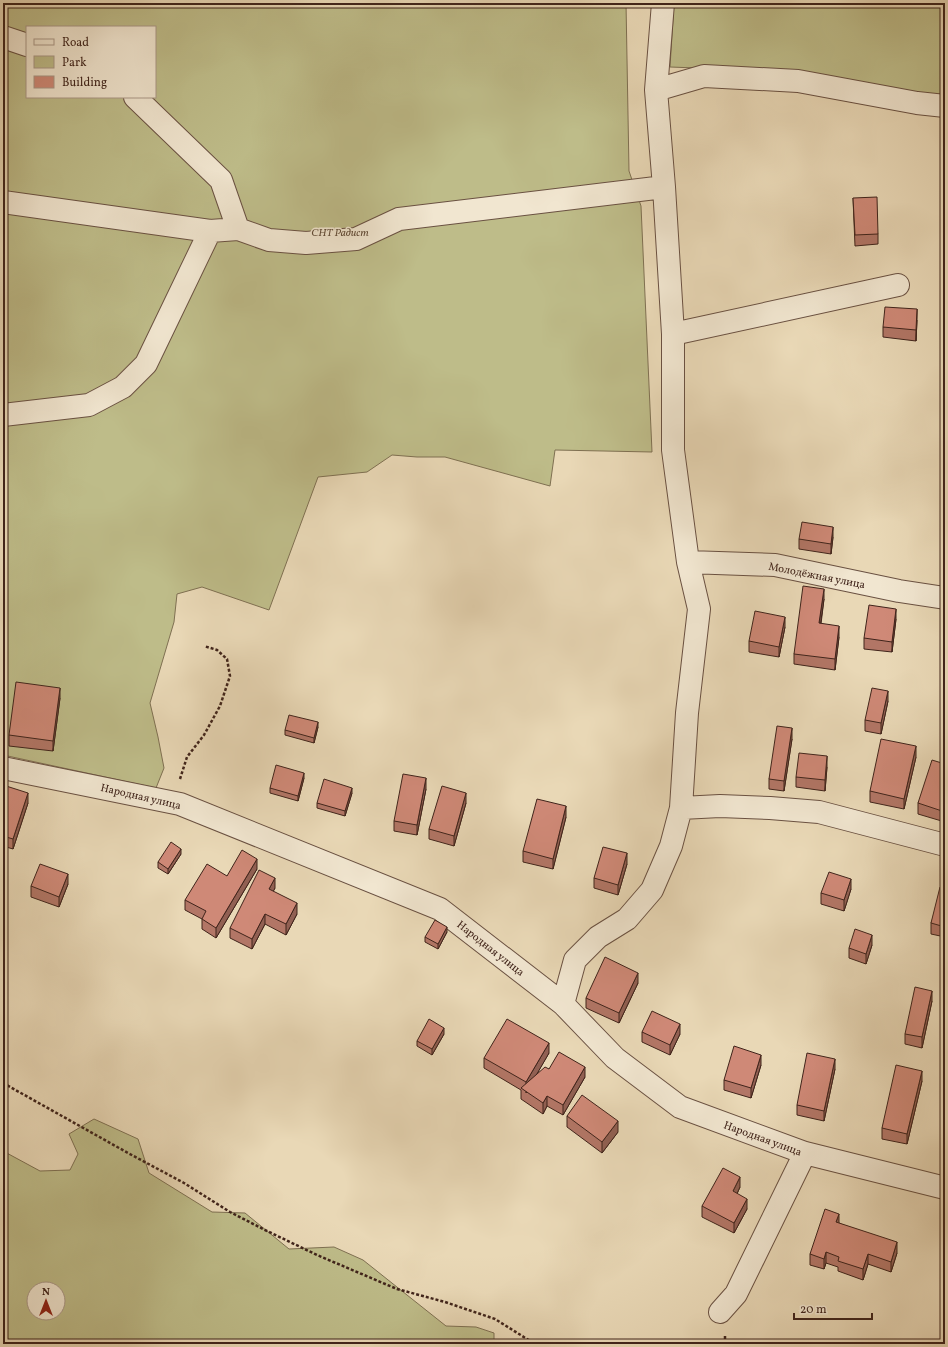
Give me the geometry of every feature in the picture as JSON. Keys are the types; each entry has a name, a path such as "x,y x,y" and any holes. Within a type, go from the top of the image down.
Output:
{"street":[{"path":"563,1004 576,960 598,937 627,919 652,890 671,846 681,808 687,713 699,610 688,562 673,450 673,334 664,186 656,90 663,3"},
{"path":"3,37 26,45"},
{"path":"656,90 704,76 712,76 798,81 917,103 945,106"},
{"path":"136,98 221,180 238,229"},
{"path":"3,202 210,231 238,229 269,240 306,243 356,239 398,219 664,186"},
{"path":"3,415 88,405 123,387 146,364 210,231"},
{"path":"673,334 898,285"},
{"name":"Молодёжная улица","path":"688,562 775,565 900,591 945,598"},
{"name":"Народная улица","path":"3,768 180,804 440,909 563,1004 615,1058 680,1108 805,1153 945,1188"},
{"path":"681,808 727,806 819,812 945,845"},
{"path":"720,1312 736,1294 805,1153"}],"path":[{"path":"180,804 180,778 187,756 204,735 220,706 230,676 227,659 217,650 204,646"},
{"path":"3,1083 184,1182 230,1212 260,1227 397,1289 445,1302 495,1319 536,1344"}],"green space":[{"name":"СНТ Радист","path":"3,3 626,3 629,171 641,206 652,452 555,450 550,486 445,457 392,455 367,472 318,477 269,610 202,587 177,594 174,622 150,703 164,768 156,788 3,755"},
{"path":"674,3 945,3 945,96 697,68 670,67"},
{"path":"94,1119 138,1139 149,1173 212,1212 245,1213 289,1249 334,1247 363,1260 446,1326 476,1327 494,1333 494,1344 3,1344 3,1151 40,1171 70,1170 78,1154 69,1134"}],"building":[{"path":"877,197 878,234 855,235 853,198"},
{"path":"885,307 917,309 916,330 883,327"},
{"path":"802,522 833,527 831,544 799,539"},
{"path":"803,586 824,589 819,623 839,626 835,659 794,654"},
{"path":"869,605 896,609 892,642 864,638"},
{"path":"755,611 785,617 779,647 749,641"},
{"path":"16,682 60,688 53,741 9,735"},
{"path":"872,688 888,691 881,723 865,720"},
{"path":"289,715 318,722 314,738 285,730"},
{"path":"777,726 792,728 784,781 769,779"},
{"path":"881,739 916,746 904,799 870,791"},
{"path":"799,753 827,756 825,780 796,777"},
{"path":"932,760 945,764 945,812 918,803"},
{"path":"276,765 304,773 298,796 270,788"},
{"path":"403,774 426,778 417,825 394,821"},
{"path":"324,779 352,788 345,811 317,803"},
{"path":"3,785 28,793 13,839 3,836"},
{"path":"442,786 466,793 454,836 429,829"},
{"path":"537,799 566,806 553,859 523,851"},
{"path":"171,842 181,849 168,869 158,862"},
{"path":"603,847 627,853 618,885 594,878"},
{"path":"242,850 257,859 216,928 202,919 206,911 185,900 207,864 227,876"},
{"path":"40,864 68,874 59,897 31,886"},
{"path":"259,870 275,878 269,889 297,903 286,924 265,914 252,939 230,928"},
{"path":"829,872 851,879 844,900 821,893"},
{"path":"940,887 945,888 945,927 931,923"},
{"path":"435,920 447,927 438,944 425,937"},
{"path":"855,929 872,935 866,954 849,948"},
{"path":"605,957 638,973 619,1013 586,998"},
{"path":"915,987 932,991 922,1037 905,1034"},
{"path":"652,1011 680,1024 670,1045 642,1032"},
{"path":"429,1019 444,1028 432,1049 417,1041"},
{"path":"507,1019 549,1043 526,1082 484,1058"},
{"path":"734,1046 761,1055 751,1088 724,1080"},
{"path":"559,1052 585,1067 563,1105 547,1096 543,1103 521,1088 545,1067 549,1069"},
{"path":"807,1053 835,1059 824,1111 797,1105"},
{"path":"896,1065 922,1071 907,1134 882,1128"},
{"path":"582,1095 618,1121 602,1142 567,1116"},
{"path":"723,1168 740,1177 733,1191 747,1199 734,1223 702,1206"},
{"path":"825,1209 839,1214 836,1222 897,1242 891,1262 868,1254 863,1269 838,1261 839,1257 826,1252 824,1259 810,1254"}]}
